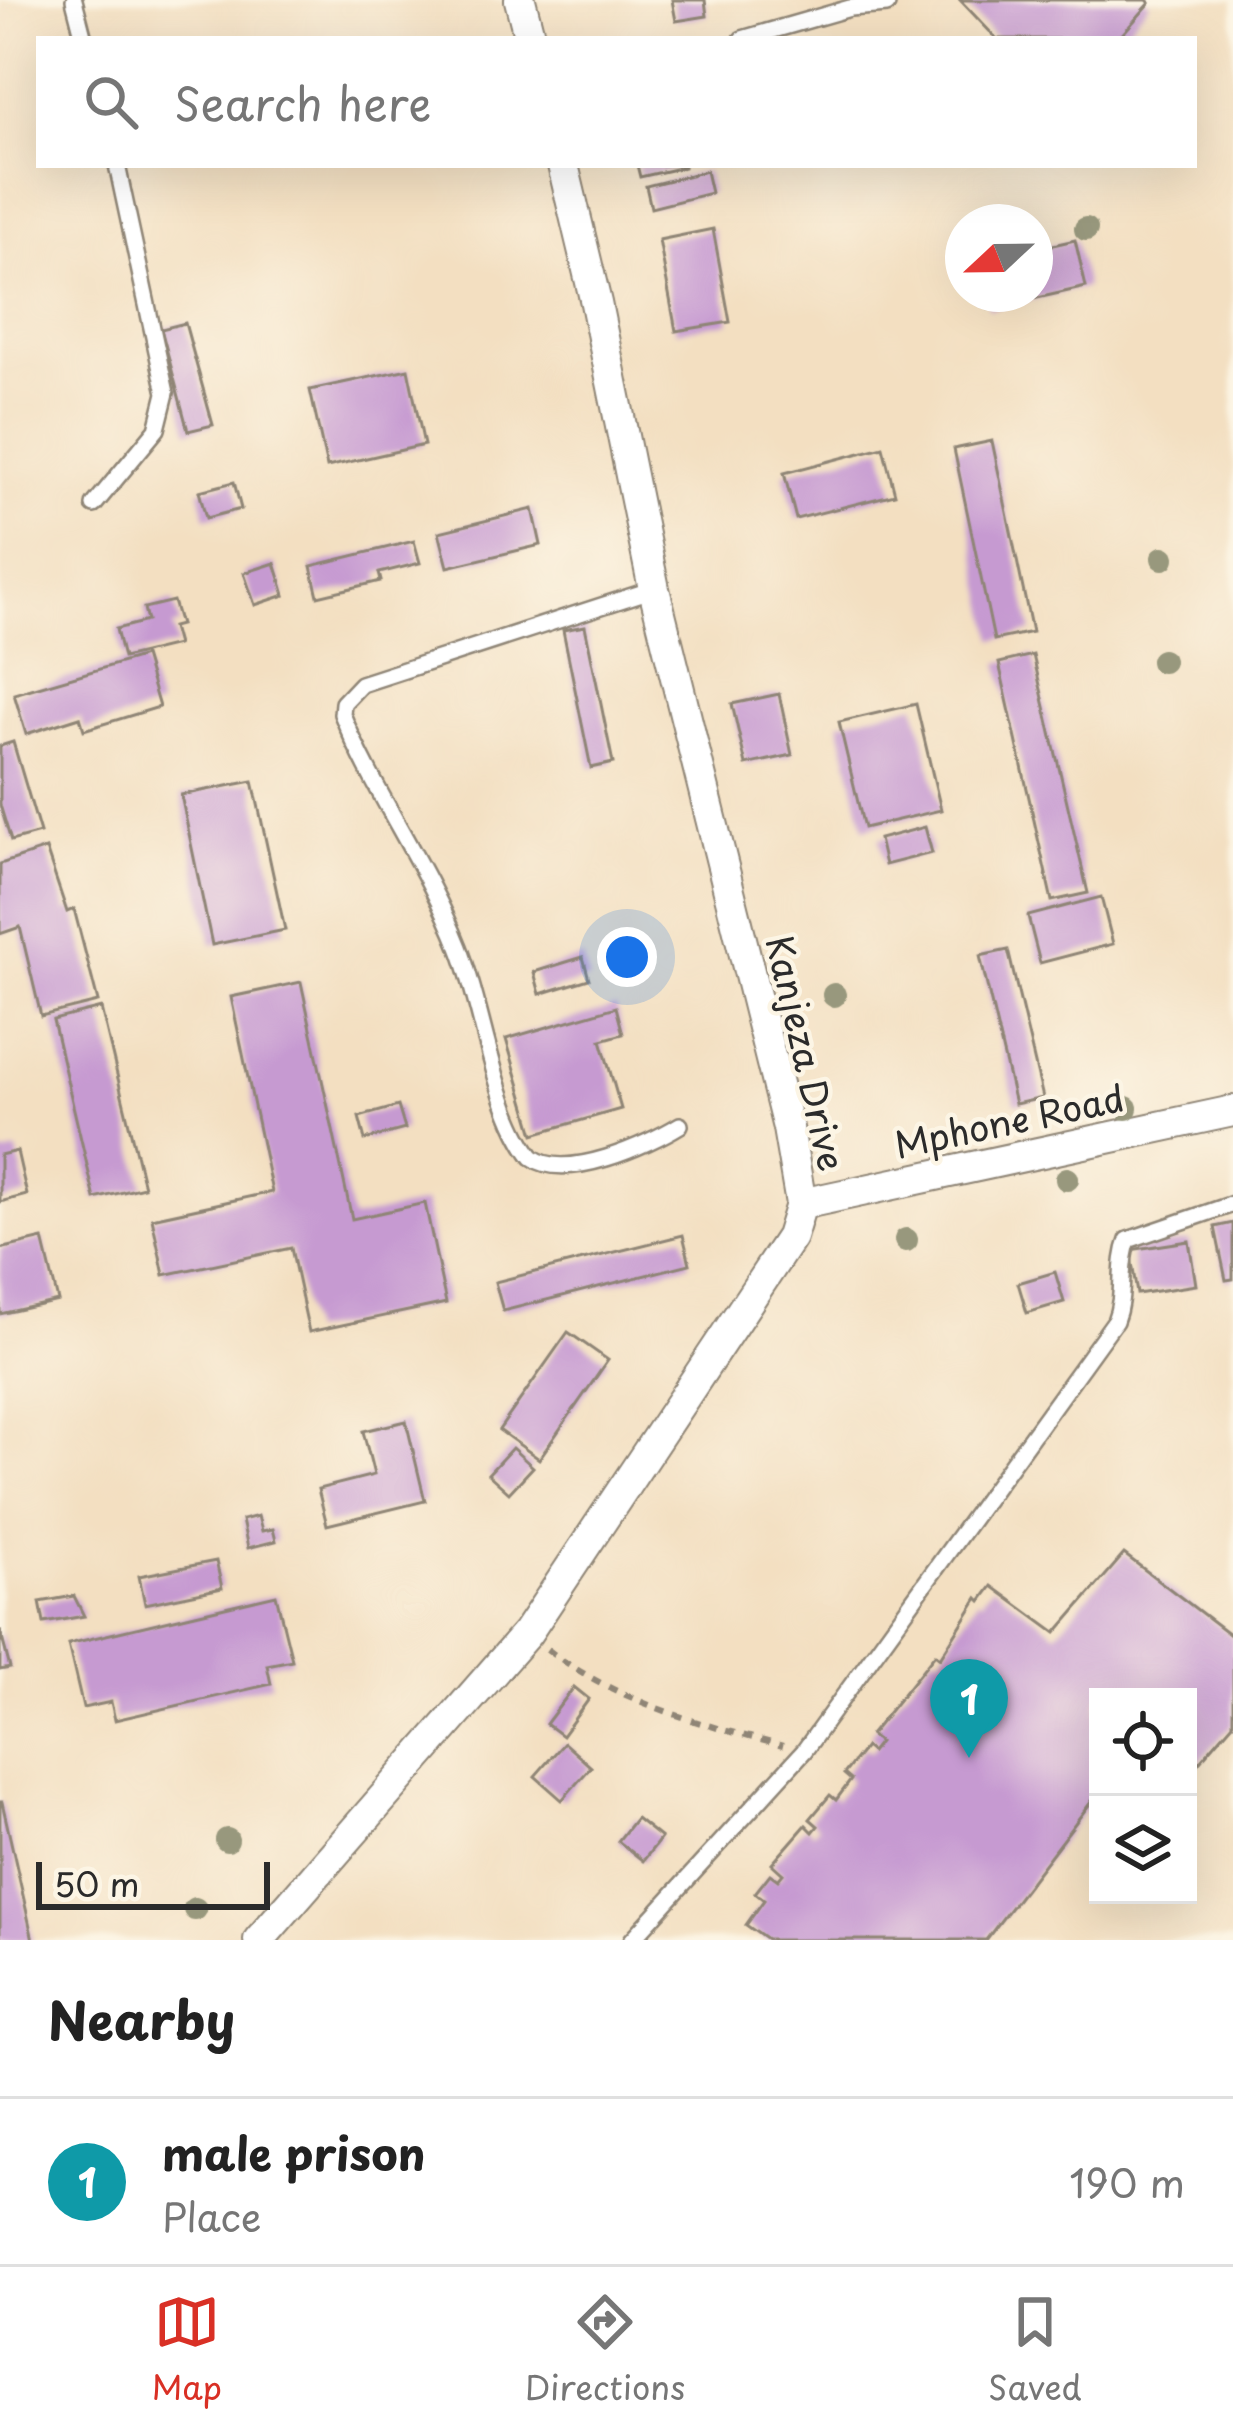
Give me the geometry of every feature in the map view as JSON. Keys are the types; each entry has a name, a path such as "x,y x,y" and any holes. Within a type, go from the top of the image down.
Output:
{"street":[{"path":"520,0 529,36"},
{"name":"Kanjeza Drive","path":"259,1940 526,1633 791,1238 800,1204 788,1128 654,589 564,168"},
{"name":"Mphone Road","path":"800,1204 1233,1112"}],"lane":[{"path":"74,0 83,36"},
{"path":"752,36 850,8 887,5"},
{"path":"94,506 157,429 166,392 118,168"},
{"path":"654,589 362,684 343,703 342,714 440,902 460,950 502,1090 532,1157 554,1167 583,1163 635,1148 680,1125"},
{"path":"632,1940 804,1751 1114,1321 1124,1289 1128,1240 1233,1204"}],"path":[{"path":"526,1633 565,1663 648,1706 804,1751"}],"building":[{"path":"672,0 705,0 707,16 676,21"},
{"path":"960,0 1150,3 1121,36 994,36"},
{"path":"638,168 680,168 640,177"},
{"path":"706,171 711,193 651,208 646,186"},
{"path":"713,229 730,322 676,331 659,240"},
{"path":"1075,240 1086,287 1053,294 1053,245"},
{"path":"185,323 213,425 188,431 161,329"},
{"path":"408,369 424,445 327,467 310,390"},
{"path":"992,441 1032,632 994,640 954,449"},
{"path":"883,447 895,494 796,519 784,473"},
{"path":"234,482 241,509 206,518 199,491"},
{"path":"533,509 541,545 448,567 439,532"},
{"path":"414,541 420,563 379,573 381,581 318,596 311,566"},
{"path":"275,563 285,595 255,605 244,573"},
{"path":"173,601 180,625 172,627 177,645 123,658 116,629 147,621 144,608"},
{"path":"585,626 613,763 591,768 563,630"},
{"path":"1033,655 1088,893 1052,901 999,663"},
{"path":"144,656 159,707 84,730 80,717 26,734 14,694"},
{"path":"779,694 792,755 746,765 732,704"},
{"path":"916,704 941,810 864,828 839,722"},
{"path":"13,742 40,833 11,841 0,805 0,746"},
{"path":"253,781 285,930 212,945 181,795"},
{"path":"925,827 932,853 885,865 879,839"},
{"path":"46,849 67,912 74,909 98,1002 41,1016 20,927 0,934 0,864"},
{"path":"1101,897 1113,944 1040,963 1028,916"},
{"path":"1008,950 1043,1098 1015,1104 980,956"},
{"path":"583,957 589,979 540,994 534,972"},
{"path":"301,982 352,1219 425,1203 446,1303 309,1332 291,1248 164,1275 152,1218 272,1192 231,997"},
{"path":"616,1007 623,1034 601,1040 621,1109 534,1134 506,1039"},
{"path":"101,1008 144,1187 95,1199 53,1020"},
{"path":"398,1106 405,1129 365,1140 359,1117"},
{"path":"17,1151 27,1195 0,1202 0,1155"},
{"path":"1233,1223 1233,1279 1226,1280 1215,1227"},
{"path":"683,1235 690,1264 503,1311 495,1282"},
{"path":"43,1239 58,1301 0,1314 0,1249"},
{"path":"1189,1241 1196,1285 1137,1294 1130,1250"},
{"path":"1055,1272 1064,1302 1027,1313 1018,1283"},
{"path":"568,1332 608,1360 539,1459 499,1430"},
{"path":"406,1421 425,1501 327,1525 318,1489 374,1475 363,1431"},
{"path":"512,1448 533,1467 509,1493 488,1474"},
{"path":"258,1516 262,1531 273,1529 276,1541 248,1548 242,1520"},
{"path":"1124,1554 1233,1637 1233,1723 1197,1765 1197,1688 1089,1688 1089,1805 986,1940 767,1940 746,1925 764,1900 755,1893 770,1874 778,1880 783,1874 772,1864 806,1825 813,1832 818,1826 810,1819 830,1795 836,1800 851,1780 844,1774 865,1747 871,1752 879,1742 870,1735 935,1654 940,1658 978,1598 981,1601 992,1586 1056,1633"},
{"path":"216,1561 222,1588 145,1604 139,1576"},
{"path":"276,1595 292,1660 267,1665 271,1684 115,1720 111,1702 83,1708 68,1644"},
{"path":"74,1596 84,1616 44,1623 40,1602"},
{"path":"0,1630 10,1668 0,1670"},
{"path":"574,1687 589,1699 562,1736 546,1724"},
{"path":"564,1743 591,1767 562,1800 535,1776"},
{"path":"2,1802 33,1940 0,1940"},
{"path":"636,1818 661,1838 643,1861 618,1841"}],"place":[{"name":"male prison","path":"969,1758"}]}
